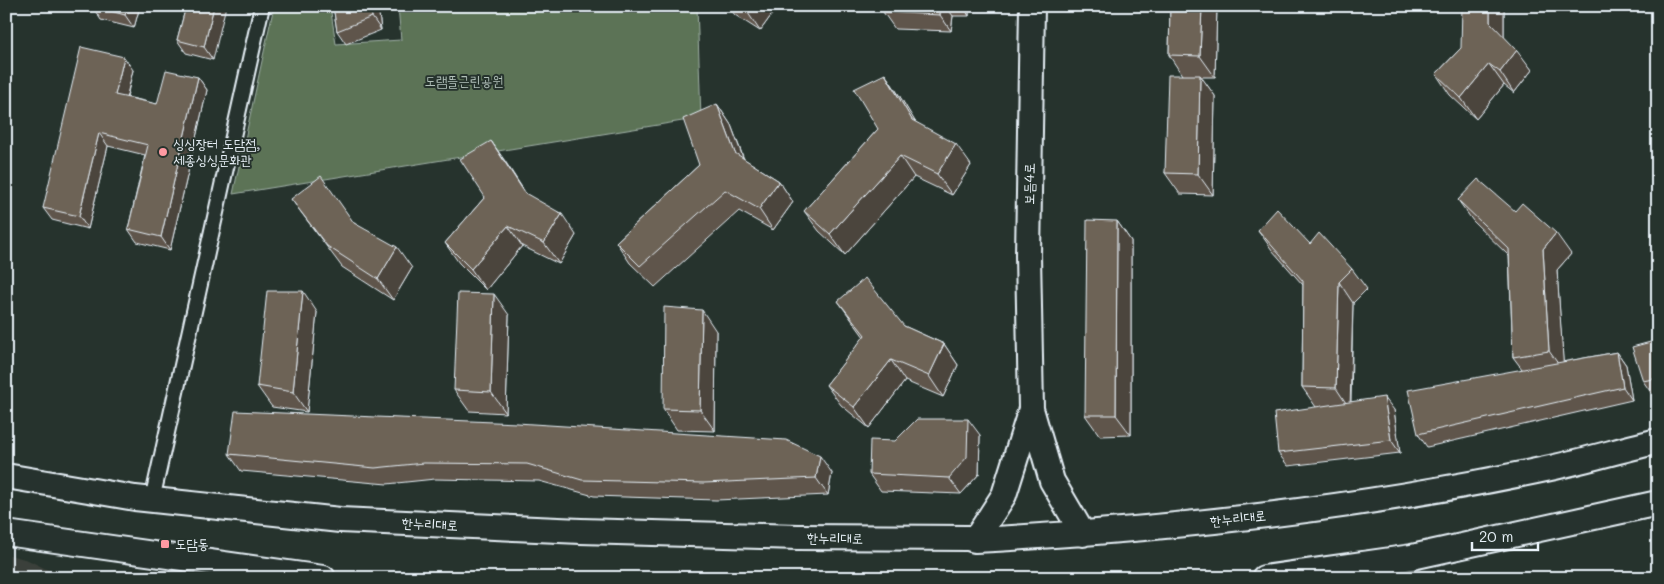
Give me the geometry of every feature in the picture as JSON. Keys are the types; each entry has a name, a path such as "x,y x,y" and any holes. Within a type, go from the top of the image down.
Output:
{"street":[{"path":"152,500 262,6"},
{"name":"보듬4로","path":"1031,409 1028,255 1032,6"},
{"path":"1031,409 1052,481 1083,534"},
{"path":"975,540 1004,494 1031,409"},
{"name":"한누리대로","path":"6,476 152,500 340,520 601,532 798,537 968,538 975,540 1083,534 1279,514 1405,495 1555,466 1658,441"},
{"path":"1264,578 1412,557 1658,503"},
{"path":"6,533 323,578"}],"shaded area":[{"path":"6,554 28,560 50,571 95,578 6,578"}],"green space":[{"name":"도램뜰근린공원","path":"274,6 330,6 336,44 401,40 398,6 697,6 701,118 233,194"}],"building":[{"path":"92,6 128,6 125,15"},
{"path":"186,6 214,6 204,47 177,40"},
{"path":"333,6 370,6 372,17 337,31"},
{"path":"739,6 749,6 746,10"},
{"path":"884,6 940,6 940,15 883,12"},
{"path":"1170,6 1202,6 1200,56 1169,55"},
{"path":"1462,6 1490,6 1490,22 1517,50 1500,72 1489,64 1461,98 1436,74 1461,48"},
{"path":"1658,13 1658,27 1651,21"},
{"name":"싱싱장터 도담점, 세종싱싱문화관","path":"81,47 124,57 115,95 157,104 166,70 198,77 161,237 128,229 148,145 99,133 79,216 43,208"},
{"path":"885,74 912,120 956,144 937,174 900,156 830,234 804,211 878,129 854,89"},
{"path":"1168,75 1200,75 1198,174 1165,173"},
{"path":"717,104 735,153 779,181 759,209 725,190 640,266 616,242 699,165 683,119"},
{"path":"491,141 525,193 562,214 544,243 508,226 471,269 445,243 485,197 460,159"},
{"path":"321,176 354,223 397,247 378,279 327,246 291,199"},
{"path":"1478,179 1515,211 1522,203 1556,233 1543,249 1549,351 1513,357 1509,249 1458,200"},
{"path":"1277,209 1310,244 1319,233 1352,269 1339,282 1336,388 1302,387 1303,281 1258,230"},
{"path":"1087,220 1117,221 1116,415 1085,415"},
{"path":"865,278 904,326 944,344 929,376 891,360 854,407 826,385 865,335 838,301"},
{"path":"267,291 303,291 293,392 257,386"},
{"path":"458,293 494,294 491,392 454,390"},
{"path":"664,307 702,310 700,410 663,409"},
{"path":"1658,340 1658,378 1643,381 1632,347"},
{"path":"1617,352 1623,387 1418,434 1408,390"},
{"path":"1384,397 1391,440 1278,453 1274,413"},
{"path":"235,411 517,423 786,440 820,456 816,478 704,483 582,480 527,464 424,463 375,468 229,454"},
{"path":"917,419 968,419 967,457 949,478 869,474 870,440 895,441"}],"place":[{"name":"싱싱장터 도담점, 세종싱싱문화관","path":"163,152"},
{"name":"도담동","path":"165,544"}]}
